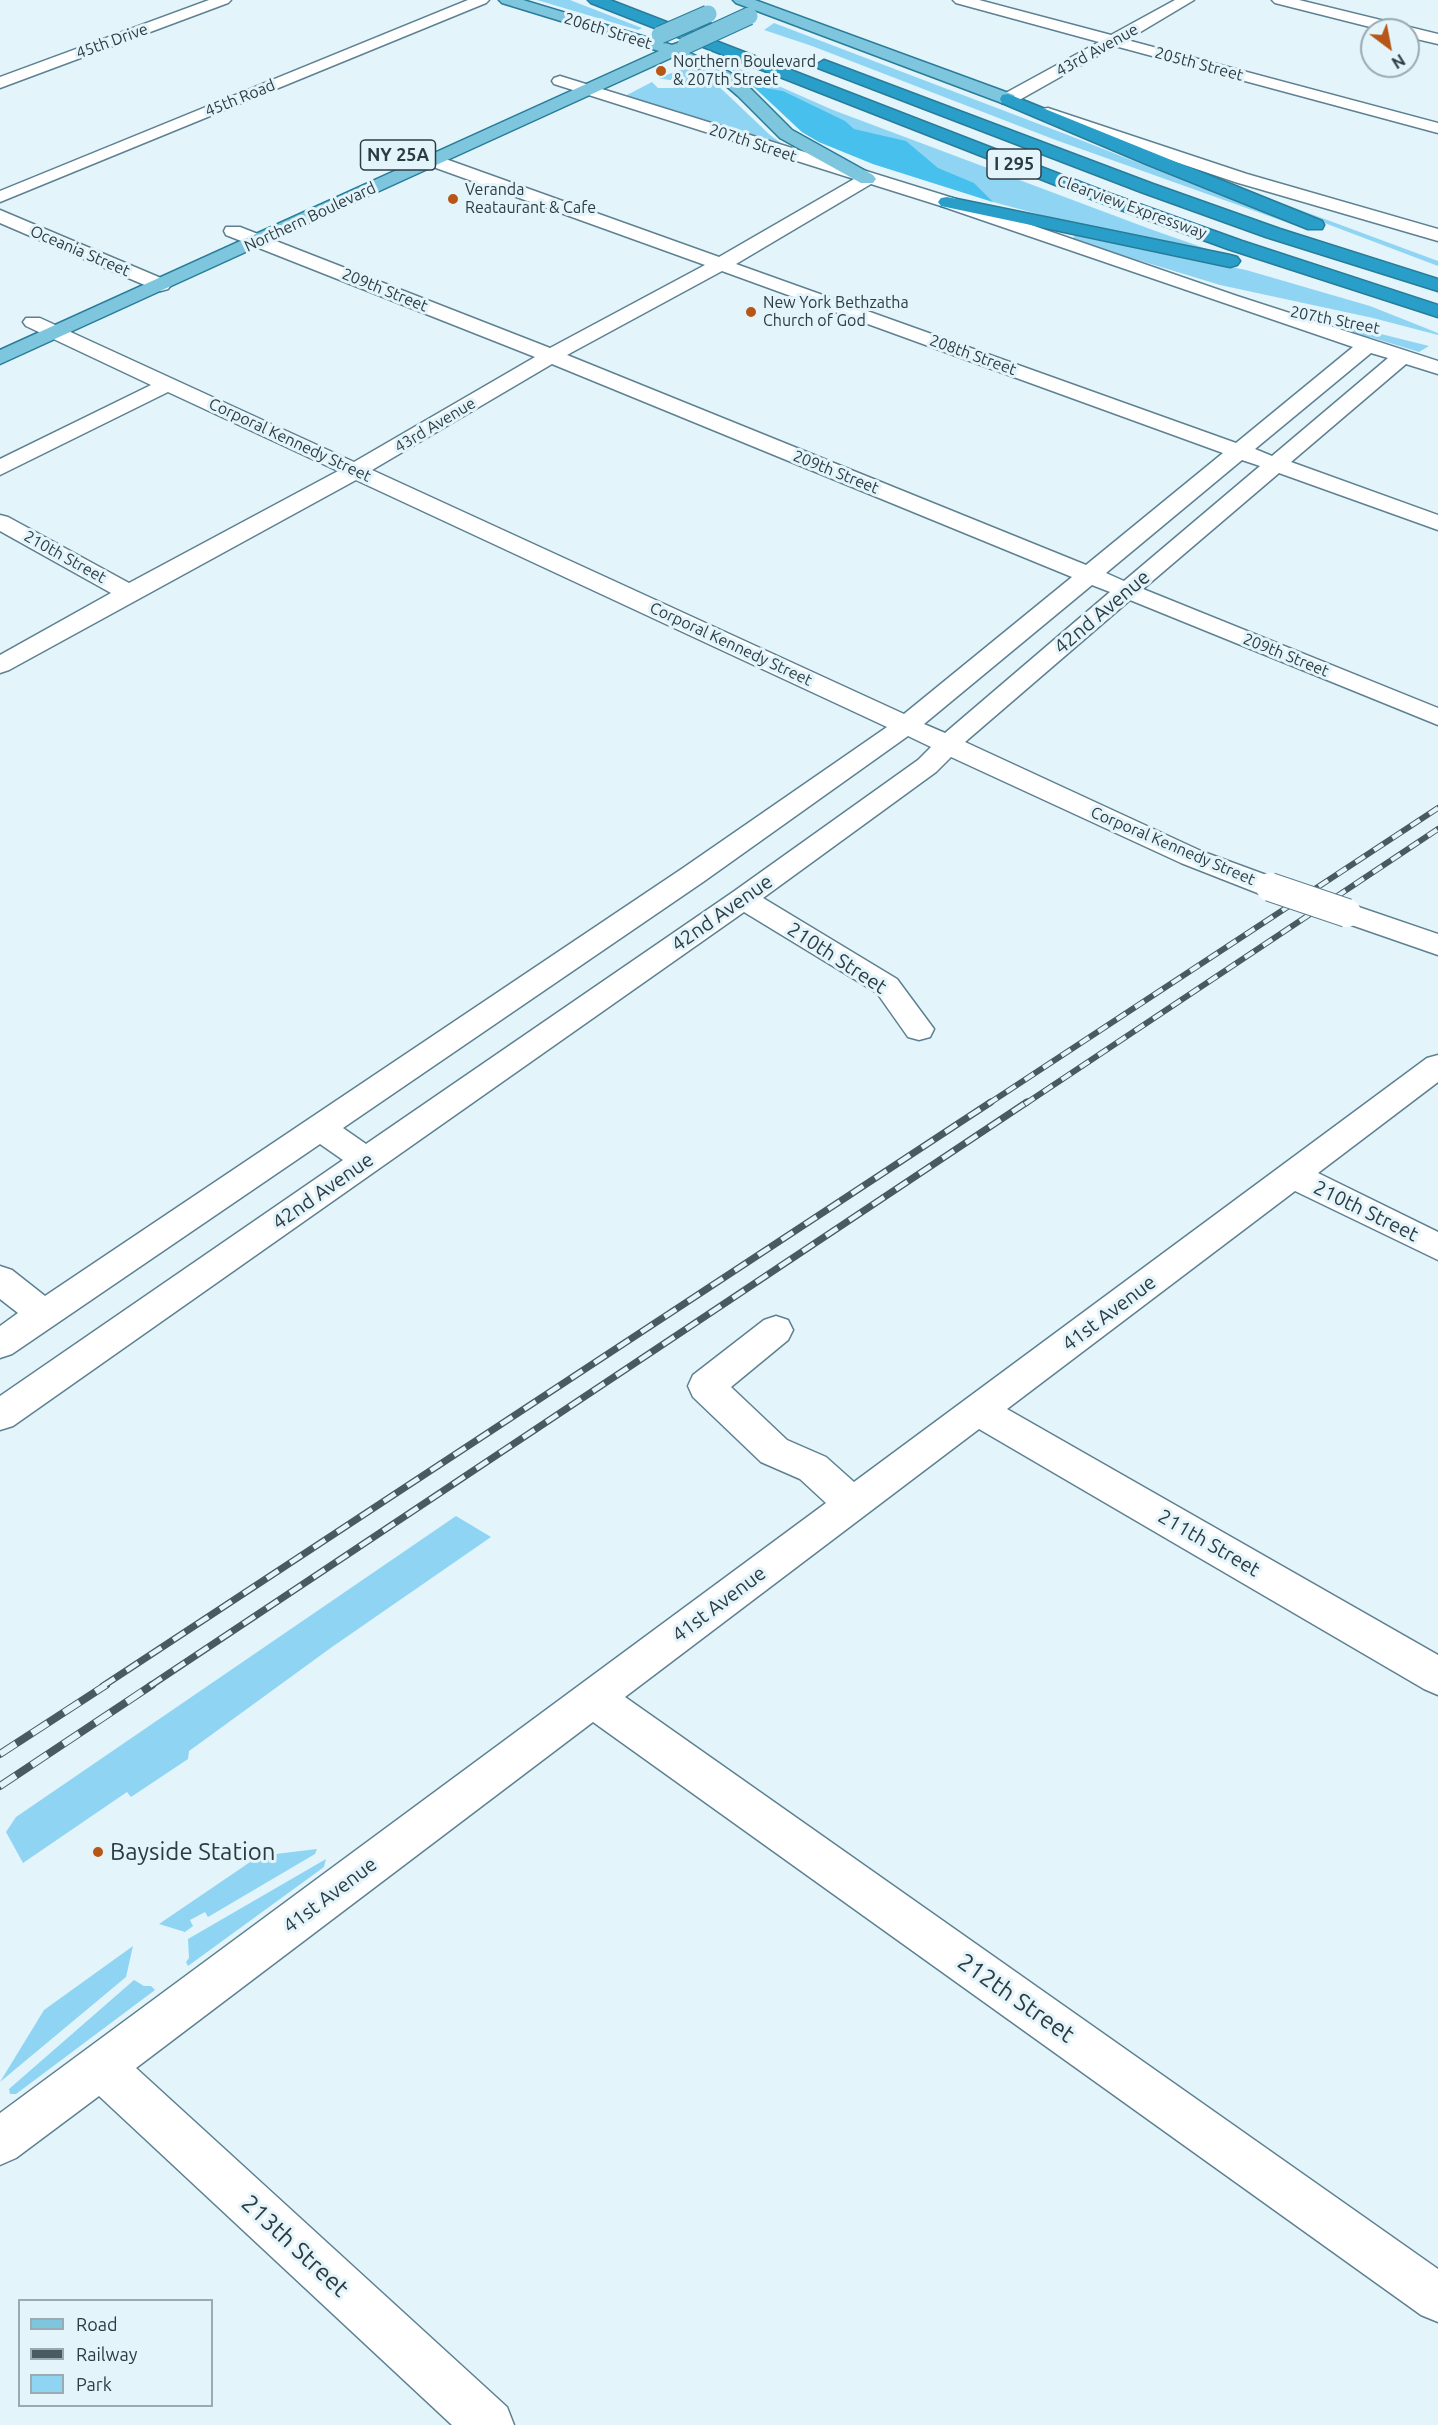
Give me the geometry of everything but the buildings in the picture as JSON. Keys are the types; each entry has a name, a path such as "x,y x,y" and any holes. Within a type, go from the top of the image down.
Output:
{"highway":[{"name":"Clearview Expressway","path":"596,0 1105,198 1246,249 1438,312"},
{"path":"678,8 744,34"},
{"name":"Clearview Expressway","path":"811,60 1147,188 1273,233 1438,285"},
{"path":"1008,99 1152,160 1336,233"},
{"path":"946,202 1241,264 1438,320"},
{"path":"1358,241 1438,270"}],"main road":[{"name":"206th Street","path":"507,0 680,48 723,75 744,92 786,134 867,179"},
{"name":"Northern Boulevard","path":"620,54 653,39 744,6 783,0"},
{"name":"Northern Boulevard","path":"0,358 161,285 256,231 432,161 680,48 744,6"},
{"path":"744,6 1008,99"},
{"path":"554,84 579,72"},
{"name":"NY 25A","path":"401,154 427,142"},
{"name":"Northern Boulevard","path":"214,239 233,231"},
{"path":"115,285 159,264"},
{"path":"0,337 61,309"}],"street":[{"name":"45th Drive","path":"0,83 223,0"},
{"name":"45th Road","path":"0,196 482,0"},
{"name":"205th Street","path":"961,0 1438,128"},
{"name":"43rd Avenue","path":"1008,99 1186,0"},
{"path":"1280,0 1360,20"},
{"path":"1028,18 1046,9"},
{"path":"1420,35 1438,39"},
{"name":"207th Street","path":"554,84 587,90 946,202"},
{"path":"1008,99 1241,178 1438,250"},
{"name":"208th Street","path":"401,154 432,161 1438,523"},
{"path":"1241,178 1438,235"},
{"name":"43rd Avenue","path":"0,665 355,471 551,356 721,264 867,179"},
{"path":"946,202 1230,300 1373,337 1402,357 1438,368"},
{"name":"Oceania Street","path":"0,216 161,285"},
{"name":"209th Street","path":"233,231 256,231 551,356 1438,717"},
{"name":"Corporal Kennedy Street","path":"33,322 1191,857 1438,945"},
{"name":"42nd Avenue","path":"0,1344 693,875 907,725 1239,452 1373,337"},
{"name":"42nd Avenue","path":"0,1415 744,899 927,766 967,726 1402,357"},
{"path":"0,468 169,384"},
{"name":"210th Street","path":"0,522 129,593"},
{"name":"210th Street","path":"744,899 887,986 919,1029"},
{"name":"41st Avenue","path":"0,2142 1438,1066"},
{"path":"320,1127 368,1161"},
{"name":"210th Street","path":"1293,1175 1438,1247"},
{"path":"0,1280 44,1314"},
{"path":"776,1330 706,1386 774,1451 813,1468 853,1504"},
{"name":"211th Street","path":"979,1411 1438,1676"},
{"name":"212th Street","path":"593,1698 1438,2298"},
{"name":"213th Street","path":"101,2067 489,2425"}],"green space":[{"path":"537,0 570,0 642,28 638,30"},
{"path":"774,23 1308,230 1053,139 812,46 764,30"},
{"path":"715,58 833,110 1230,257 1105,232 993,202 873,164 819,142 802,132 745,79"},
{"path":"688,67 710,78 770,135 789,149 625,96 652,82 658,88 674,88 677,84 675,81 658,78"},
{"path":"1161,161 1168,161 1438,261 1438,266"},
{"path":"1075,235 1246,270 1370,306 1438,333 1438,335 1373,318 1220,285 1072,240"},
{"path":"1300,319 1349,326 1429,346 1419,352 1370,337 1359,338"},
{"path":"456,1516 491,1537 332,1647 189,1751 188,1759 131,1797 127,1792 23,1863 6,1832 16,1817"},
{"path":"317,1849 315,1854 208,1917 205,1912 190,1920 193,1926 185,1932 159,1924 259,1856"},
{"path":"326,1859 324,1867 188,1966 186,1962 189,1958 188,1939"},
{"path":"133,1946 126,1977 0,2082 44,2010"},
{"path":"134,1980 144,1986 151,1986 155,1990 16,2094 10,2094 9,2089"}],"shaded area":[{"path":"753,86 783,91 845,121 854,129 906,141 938,168 974,183 993,202 873,164 819,142 802,132"}],"railway":[{"path":"988,1104 1438,808"},
{"path":"1025,1104 1438,829"},
{"path":"103,1686 991,1102"},
{"path":"150,1686 1027,1102"},
{"path":"0,1754 106,1685"},
{"path":"0,1786 152,1685"}],"place":[{"name":"Northern Boulevard & 207th Street","path":"661,71"},
{"name":"Veranda Reataurant & Cafe","path":"453,199"},
{"name":"New York Bethzatha Church of God","path":"751,312"},
{"name":"Bayside Station","path":"98,1852"}]}
